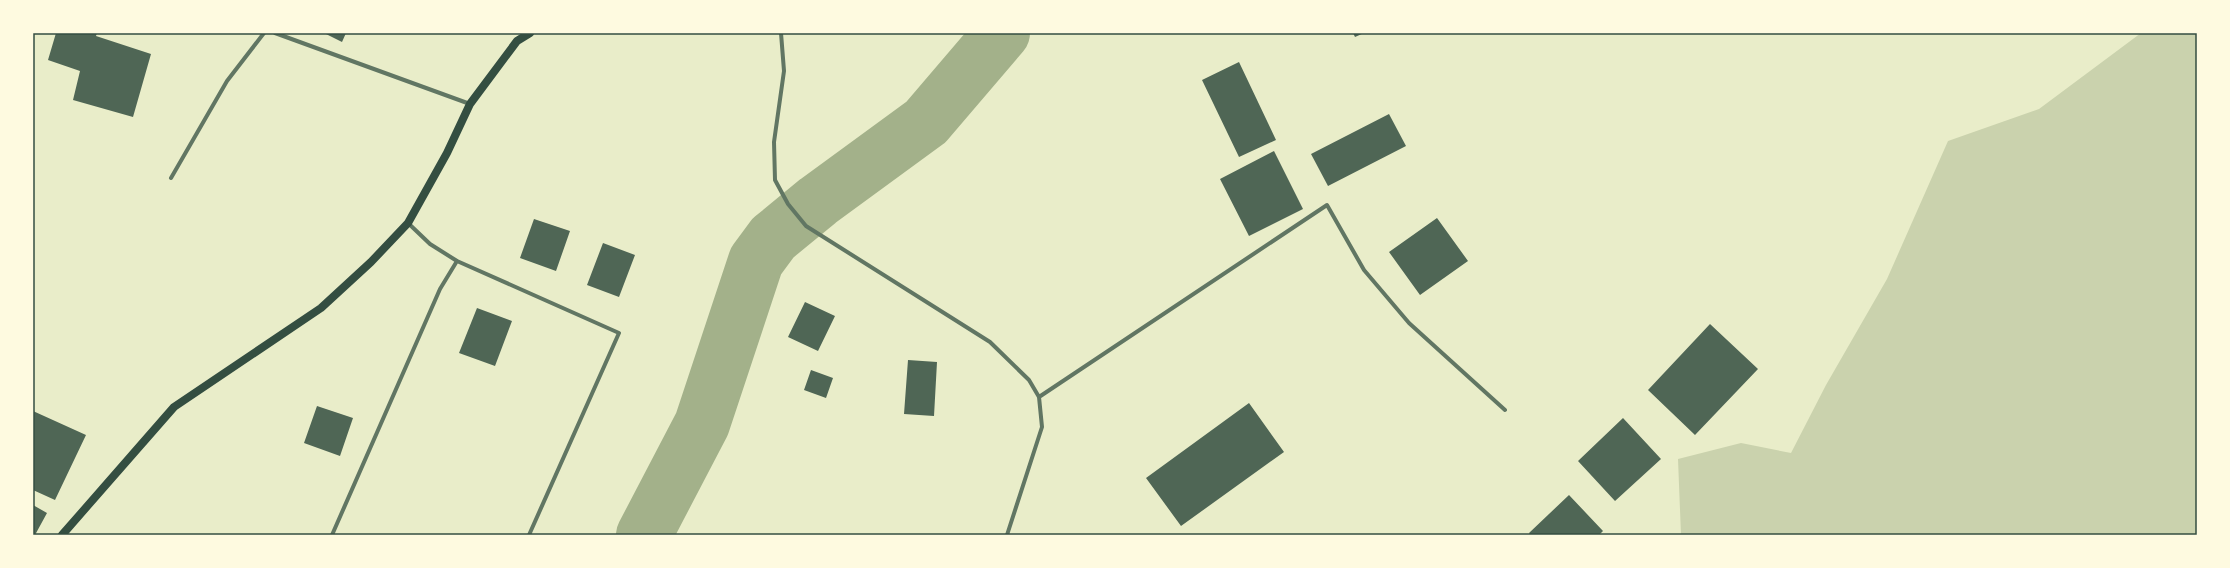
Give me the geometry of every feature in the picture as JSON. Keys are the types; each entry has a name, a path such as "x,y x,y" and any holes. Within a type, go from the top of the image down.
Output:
{"main road":[{"path":"62,535 174,406 321,308 371,262 408,222 447,153 470,104 517,41 530,33"}],"street":[{"path":"171,178 227,81 264,33"},
{"path":"275,33 470,104"},
{"path":"781,33 784,71 774,142 775,180 788,204 806,226 990,342 1029,380 1039,397 1042,427 1007,535"},
{"path":"1039,397 1327,205 1364,270 1409,323 1505,410"},
{"path":"408,222 430,244 457,261 619,333 529,535"},
{"path":"332,535 440,289 457,261"}],"green space":[{"path":"2141,33 2197,33 2197,535 1681,535 1678,459 1741,443 1791,453 1826,385 1887,279 1948,141 2039,109"}],"building":[{"path":"56,33 97,33 96,36 151,54 133,117 73,100 80,71 48,60"},
{"path":"324,33 346,33 342,42"},
{"path":"1353,33 1364,33 1355,37"},
{"path":"1239,62 1276,140 1239,157 1202,80"},
{"path":"1389,114 1406,146 1328,186 1311,154"},
{"path":"1274,151 1303,209 1249,236 1220,179"},
{"path":"1437,218 1468,261 1420,295 1389,252"},
{"path":"534,219 570,231 556,271 520,258"},
{"path":"603,243 635,255 619,297 587,285"},
{"path":"805,302 835,316 818,351 788,337"},
{"path":"477,308 512,321 495,366 459,353"},
{"path":"1710,324 1758,369 1695,435 1648,390"},
{"path":"908,360 937,362 934,416 904,414"},
{"path":"811,370 833,378 826,398 804,390"},
{"path":"1249,403 1284,452 1181,526 1146,478"},
{"path":"317,406 353,418 340,456 304,443"},
{"path":"33,411 86,435 55,500 33,490"},
{"path":"1623,418 1661,459 1615,501 1578,461"},
{"path":"1569,495 1603,531 1599,535 1530,535 1529,533"},
{"path":"33,505 47,513 35,535 33,535"}],"waterway":[{"path":"644,535 702,424 756,261 773,238 818,201 926,122 1002,33"}]}
